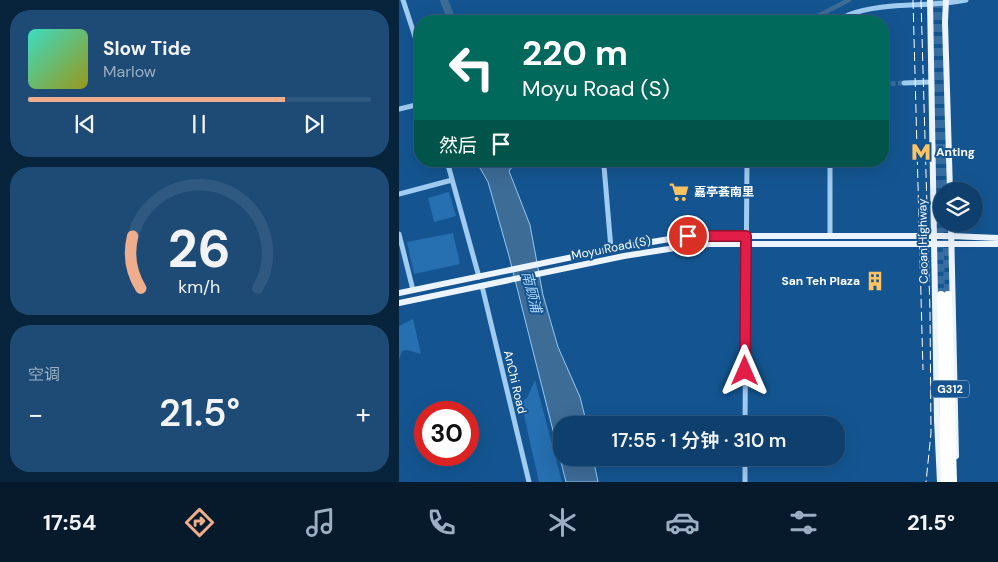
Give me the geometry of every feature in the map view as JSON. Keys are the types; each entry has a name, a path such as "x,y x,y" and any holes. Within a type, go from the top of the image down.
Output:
{"highway":[{"name":"Caoan Highway","path":"945,482 945,295 953,482"}],"main road":[{"path":"946,2 950,182"},
{"name":"Caoan Highway","path":"930,3 937,420 940,482"},
{"path":"951,232 957,482"},
{"name":"Moyu Road (S)","path":"399,293 611,249 688,236 829,236 934,240"},
{"path":"951,240 998,238"},
{"path":"951,240 998,244"},
{"name":"Moyu Road (S)","path":"399,303 623,256 688,246 951,240"}],"street":[{"path":"849,15 870,8 966,0"},
{"path":"399,6 403,1"},
{"path":"403,1 414,34"},
{"path":"904,83 932,82"},
{"path":"399,109 414,105"},
{"path":"449,167 479,276"},
{"path":"604,167 611,249"},
{"path":"745,416 747,167"},
{"path":"829,236 830,167"},
{"path":"399,194 452,180"},
{"path":"399,234 413,290"},
{"name":"AnChi Road","path":"482,286 529,482"},
{"path":"745,466 745,482"}],"shaded area":[{"path":"449,192 456,216 434,222 428,198"},
{"path":"453,233 460,264 414,274 407,242"},
{"path":"413,319 421,354 407,350 402,351 399,360 399,326"},
{"path":"535,380 553,448 553,466 558,466 562,482 539,482 521,402 527,398"}],"water":[{"path":"479,167 512,167 509,171 530,225 543,295 558,347 580,397 585,416 553,416 553,430 509,256 488,182"},
{"path":"562,466 595,466 598,482 566,482"}],"waterway":[{"name":"南顾浦","path":"444,0 450,15"},
{"path":"820,15 849,0"}],"tunnel":[{"path":"935,0 941,295"},
{"path":"941,0 946,182"},
{"path":"889,84 904,83"},
{"path":"946,232 948,295"}],"railway":[{"path":"913,0 923,370"},
{"path":"921,0 930,312 931,433 926,482"}],"place":[{"name":"Anting","path":"921,152"},
{"name":"嘉亭荟南里","path":"679,192"},
{"name":"San Teh Plaza","path":"875,281"}],"route":[{"path":"688,236 746,236 745,371"}]}
